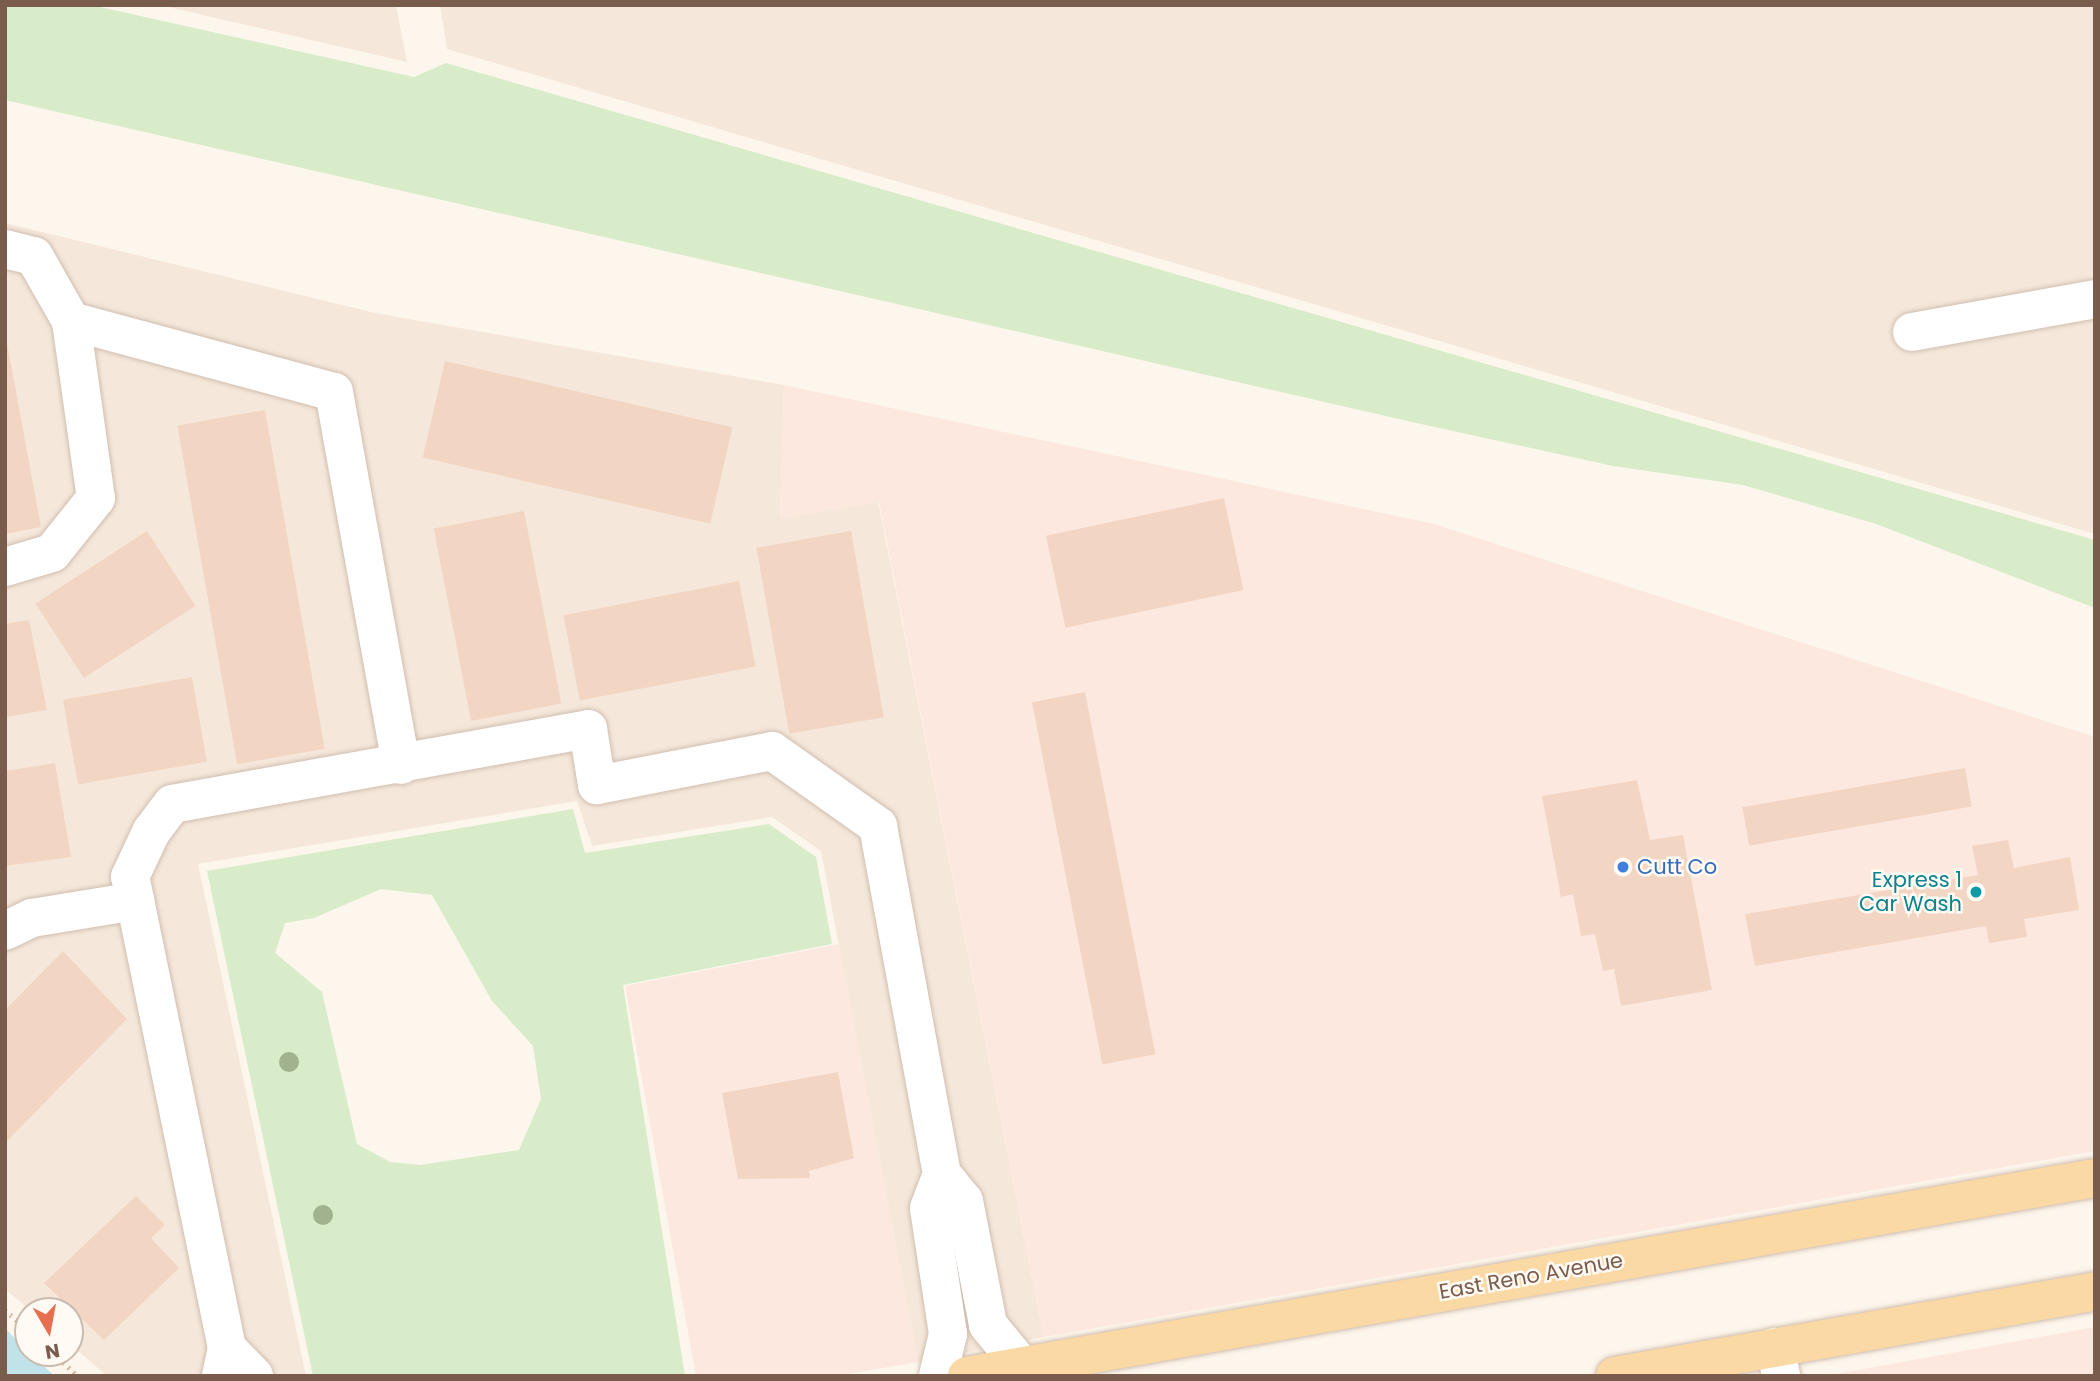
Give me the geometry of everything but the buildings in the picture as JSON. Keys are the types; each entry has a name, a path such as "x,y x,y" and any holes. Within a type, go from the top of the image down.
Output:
{"main road":[{"name":"East Reno Avenue","path":"967,1376 1022,1366 1060,1367 2095,1178"},
{"path":"1615,1376 1778,1361 2095,1292"}],"street":[{"path":"5,248 34,256 71,321 96,498 52,553 5,567"},
{"path":"1912,332 2095,299"},
{"path":"71,321 334,392 401,765"},
{"path":"254,1376 224,1362 130,877 172,804 401,765 587,729 597,785 772,751 878,826 942,1174 964,1201 988,1325 1022,1366"},
{"path":"5,931 32,918 136,901"},
{"path":"938,1376 948,1334 929,1208 942,1174"}],"shaded area":[{"path":"160,5 396,5 407,62"},
{"path":"440,5 2095,5 2095,534 447,49"},
{"path":"5,223 375,313 784,385 780,518 878,501 1044,1337 918,1362 821,851 772,817 592,846 577,801 198,864 306,1376 107,1376 84,1356 84,1297 14,1297 5,1289"},
{"path":"784,385 1434,524 2095,737 2095,1151 1044,1337 879,502 780,519"},
{"path":"839,944 918,1362 836,1376 696,1376 625,986"},
{"path":"2095,1327 2095,1376 1825,1376"}],"green space":[{"path":"5,5 91,5 414,77 446,63 2095,540 2095,608 1876,524 1743,485 1613,466 1412,422 5,100"},
{"path":"573,809 585,853 769,824 816,857 832,944 623,985 685,1376 313,1376 207,871","holes":["381,889 432,895 492,1001 533,1046 541,1099 519,1150 420,1165 390,1162 357,1144 322,992 275,953 285,923 314,918"]}],"water":[{"path":"5,1328 14,1338 14,1367 44,1367 55,1376 5,1376"}],"place":[{"name":"Cutt Co","path":"1623,867"},
{"name":"Express 1 Car Wash","path":"1976,892"}]}
